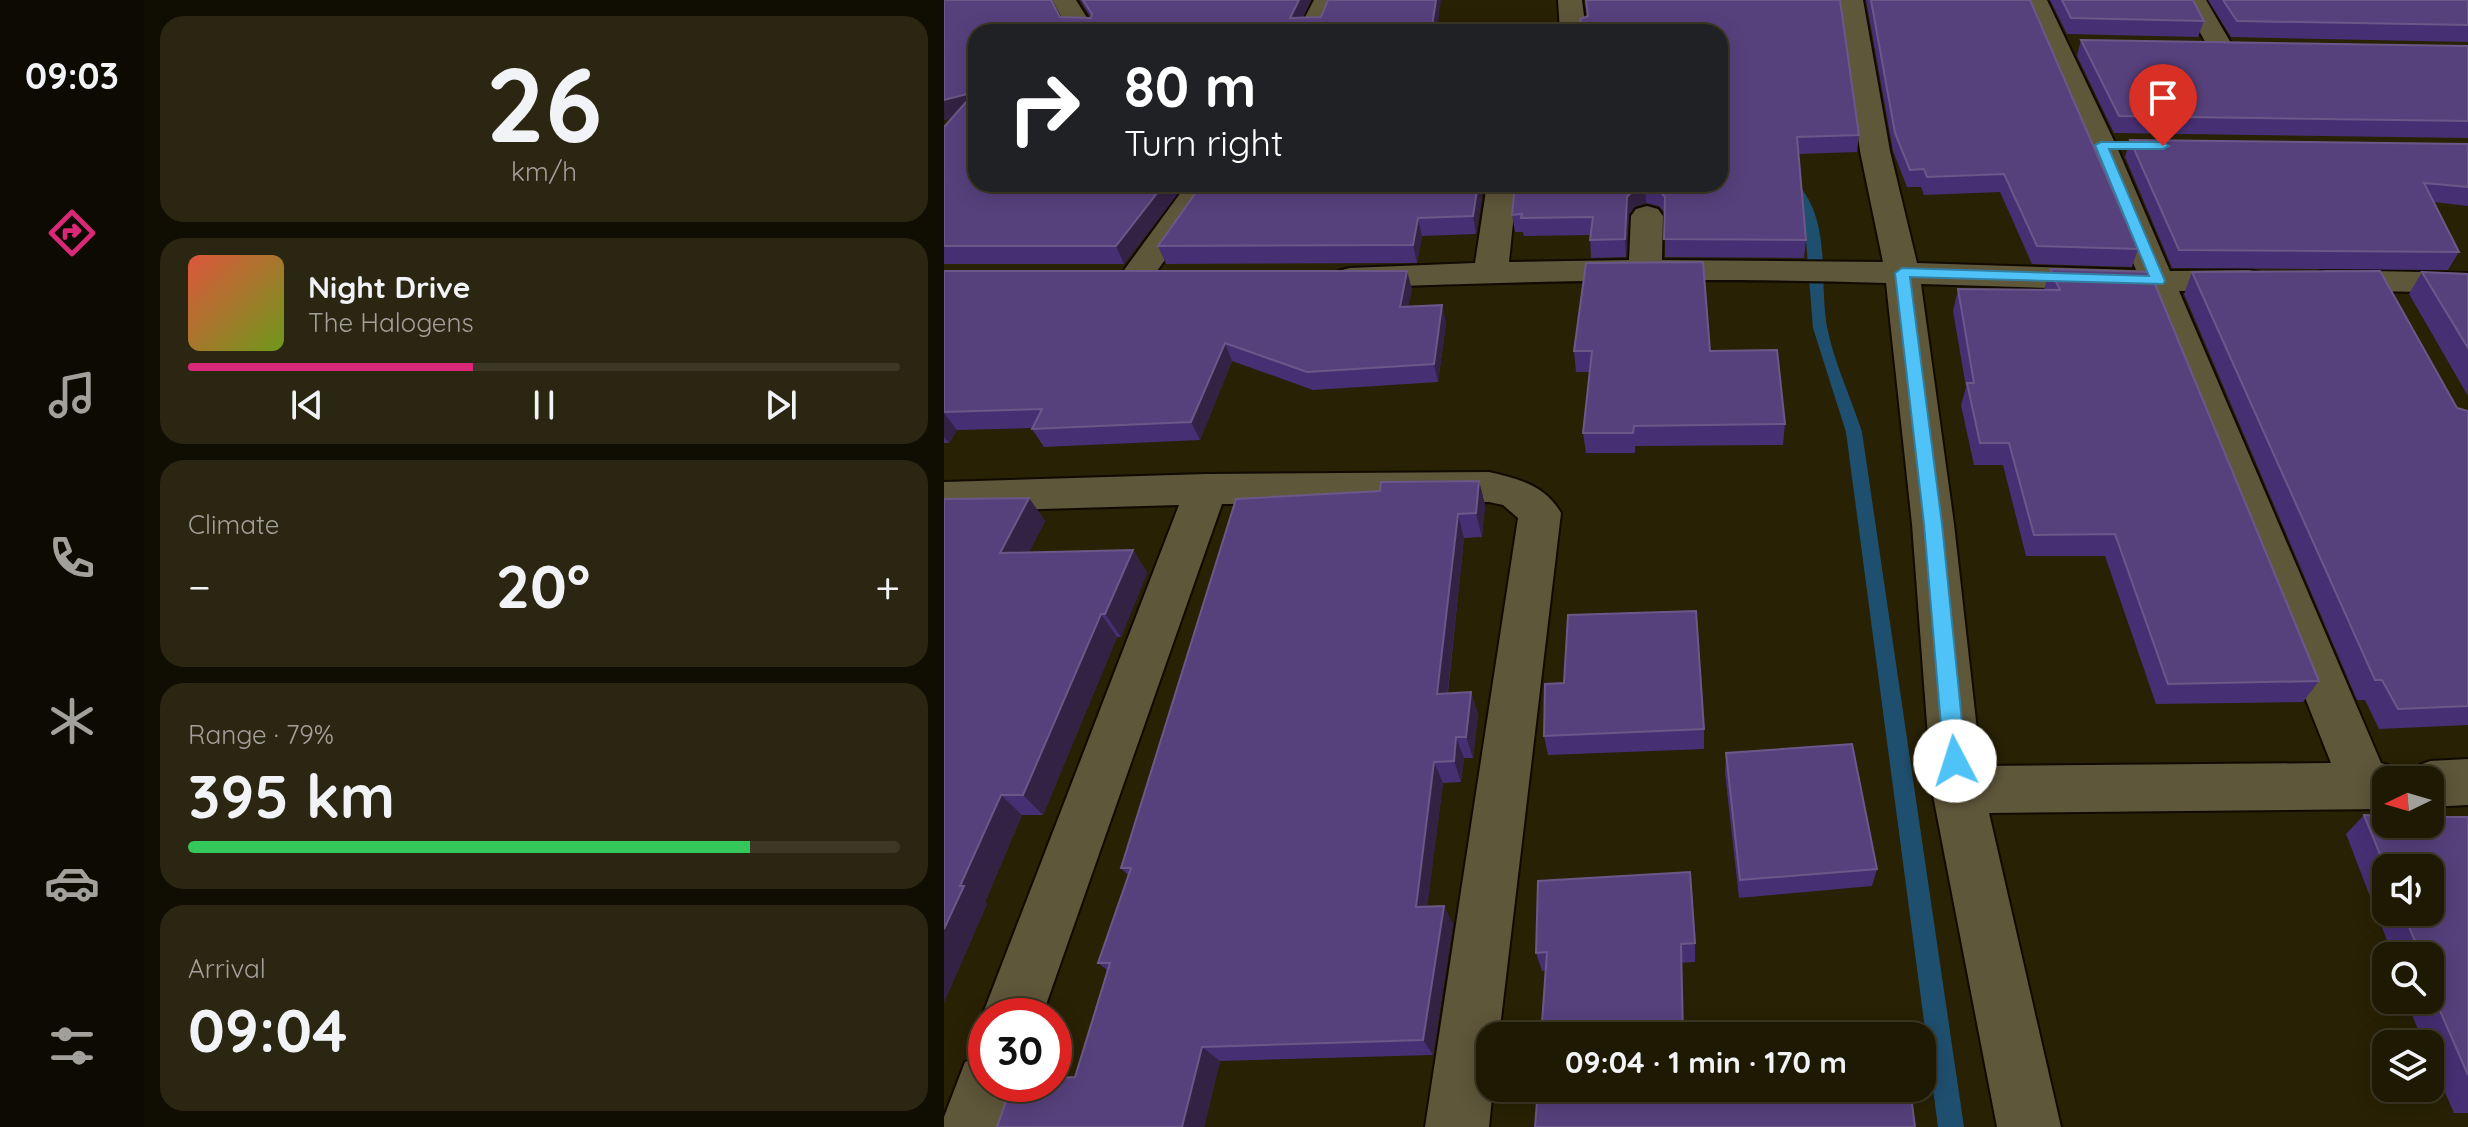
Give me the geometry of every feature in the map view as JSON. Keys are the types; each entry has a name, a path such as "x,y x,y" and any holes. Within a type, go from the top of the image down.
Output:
{"street":[{"path":"1064,0 1078,24"},
{"path":"1314,24 1326,0"},
{"path":"1570,0 1572,24"},
{"path":"1851,0 1875,151 1902,273 1933,524 1958,790 2029,1127"},
{"path":"2035,0 2070,46 2117,145 2158,281 2372,777"},
{"path":"2194,0 2222,50"},
{"path":"2192,49 2253,51"},
{"path":"1180,277 1120,277 1196,192"},
{"path":"1491,273 1501,192"},
{"path":"1645,269 1647,216"},
{"path":"1315,277 1764,269 2158,281 2381,280 2468,283"},
{"path":"2381,280 2404,322"},
{"path":"944,497 1206,489 1489,487 1516,493 1540,513 1457,1127"},
{"path":"1019,998 1206,489"},
{"path":"2444,783 2468,782"},
{"path":"1958,790 2372,786"},
{"path":"972,1127 981,1102"}],"building":[{"path":"944,0 1051,0 1060,17 1091,18 1092,14 1083,0 1299,0 1290,18 1321,17 1328,0 1436,0 1432,24 968,24 968,94 944,100"},
{"path":"1586,0 1840,0 1859,135 1797,137 1806,240 1664,239 1665,197 1661,192 1728,192 1728,24 1582,24 1580,19 1588,16"},
{"path":"1871,0 2030,0 2138,249 2037,246 2004,174 1927,177 1924,169 1910,170 1895,133"},
{"path":"2062,0 2193,0 2204,21 2071,18"},
{"path":"2223,0 2468,0 2468,25 2237,21"},
{"path":"2081,40 2468,46 2468,121 2119,116"},
{"path":"968,100 968,192 1158,192 1116,246 944,246 944,127"},
{"path":"2130,140 2468,144 2468,187 2424,183 2459,252 2179,250"},
{"path":"1196,192 1477,192 1473,216 1418,218 1413,245 1158,246"},
{"path":"1514,192 1631,192 1627,197 1625,239 1590,240 1593,217 1521,218 1522,214 1512,215"},
{"path":"1703,262 1710,351 1777,350 1785,424 1634,426 1633,433 1583,433 1592,351 1574,351 1586,263"},
{"path":"2050,269 2150,272 2319,681 2168,684 2115,534 2034,535 2009,443 1980,443 1967,383 1974,383 1958,289 2060,290"},
{"path":"944,271 1407,271 1400,307 1442,305 1434,364 1307,372 1225,343 1191,422 1032,429 1042,409 944,412"},
{"path":"2380,271 2457,408 2468,411 2468,706 2398,709 2382,680 2375,680 2192,272"},
{"path":"2422,272 2468,274 2468,348"},
{"path":"1479,481 1476,513 1458,514 1437,694 1471,692 1466,737 1456,737 1454,761 1434,762 1416,907 1444,906 1423,1040 1202,1047 1182,1127 997,1127 1006,1102 1072,1102 1072,1077 1075,1077 1110,963 1098,963 1131,868 1121,868 1236,499 1380,491 1381,482"},
{"path":"1029,498 1000,553 1133,550 1105,614 1101,614 1023,795 1001,795 944,929 944,499"},
{"path":"1696,611 1704,729 1544,736 1545,684 1564,683 1568,615"},
{"path":"1852,744 1877,869 1740,880 1726,753"},
{"path":"2364,815 2372,815 2372,835"},
{"path":"2444,817 2468,817 2468,1075 2441,1014 2444,1014 2444,942 2415,942 2409,926 2444,926 2444,854 2380,854 2373,838 2444,838"},
{"path":"1690,872 1695,943 1681,944 1683,1022 1542,1022 1547,952 1536,953 1538,881"},
{"path":"1537,1102 1912,1102 1915,1127 1535,1127"}],"waterway":[{"path":"1786,179 1799,191 1811,214 1820,328 1854,432 1951,1127"}],"route":[{"path":"1955,761 1933,524 1902,273 2158,281 2101,145 2163,146"}]}
